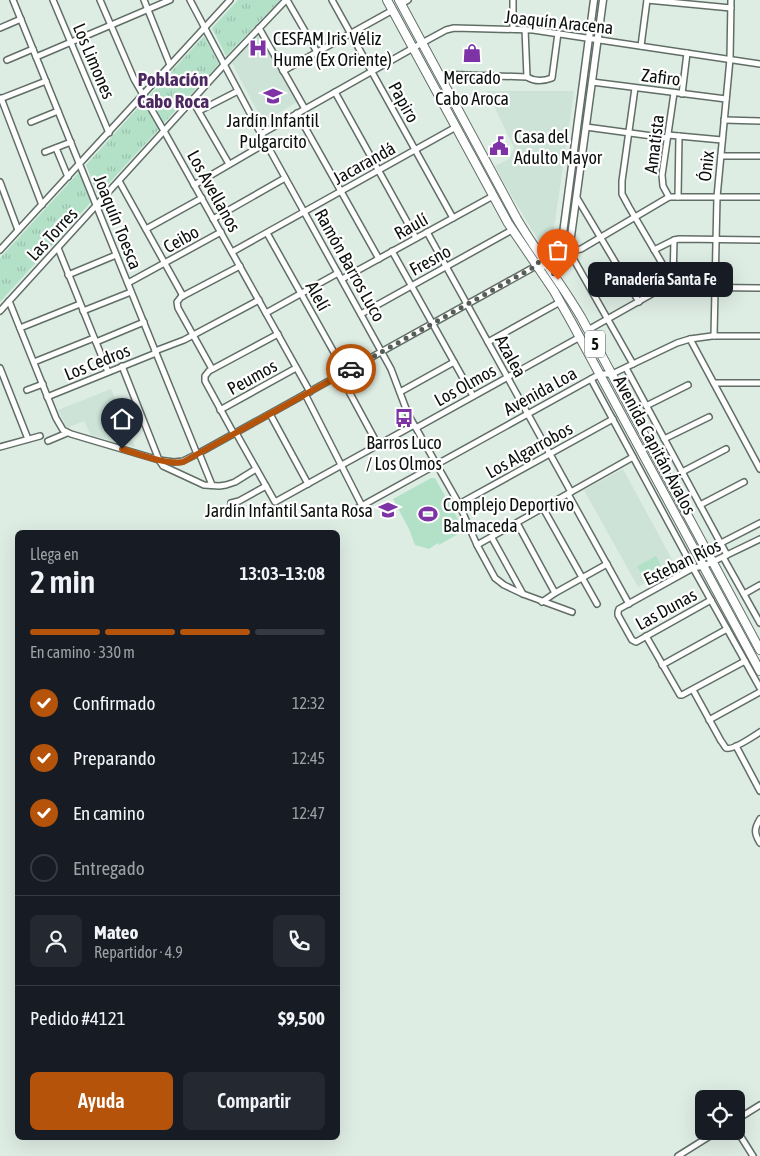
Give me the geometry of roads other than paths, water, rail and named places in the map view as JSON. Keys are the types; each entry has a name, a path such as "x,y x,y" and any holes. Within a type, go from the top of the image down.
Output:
{"highway":[{"name":"Avenida Capitán Ávalos","path":"388,0 512,230 560,302 580,337 760,671"},
{"name":"Avenida Capitán Ávalos","path":"403,1 422,43 517,219 588,330 760,650"}],"main road":[{"path":"536,266 542,257 561,244 594,0"},
{"path":"536,266 548,266 570,250 603,0"}],"street":[{"name":"Joaquín Toesca","path":"13,0 116,255 212,485"},
{"name":"Los Limones","path":"53,0 108,132"},
{"name":"Los Avellanos","path":"100,0 128,66 278,334 362,506"},
{"path":"144,0 170,65"},
{"path":"36,57 170,0"},
{"name":"Ramón Barros Luco","path":"190,0 260,134 382,352 394,376 406,408 458,504 495,578 504,585 523,594 572,612"},
{"name":"Las Torres","path":"0,250 230,0"},
{"path":"287,0 317,52"},
{"name":"Las Torres","path":"0,311 224,65 287,0"},
{"name":"Papiro","path":"332,0 453,218"},
{"path":"513,0 513,29"},
{"path":"641,46 647,0 690,2 731,8"},
{"name":"Ónix","path":"714,336 717,197 730,59 731,0"},
{"path":"284,71 393,10"},
{"path":"0,28 21,19"},
{"path":"259,28 305,109"},
{"name":"Joaquín Aracena","path":"260,134 422,43 454,28 525,29 760,64"},
{"path":"525,29 527,77"},
{"path":"439,74 527,77 531,80 552,78 558,33"},
{"path":"7,60 33,50"},
{"name":"Amatista","path":"682,94 687,53"},
{"path":"42,205 1,98 46,81"},
{"name":"Zafiro","path":"592,82 726,99"},
{"path":"635,88 622,191 634,217 673,284"},
{"path":"199,112 238,91"},
{"path":"335,92 416,238"},
{"name":"Amatista","path":"669,197 664,189 662,179 674,93"},
{"path":"192,100 229,164"},
{"path":"31,122 58,111"},
{"path":"297,113 379,259"},
{"path":"724,120 760,121"},
{"name":"Jacarandá","path":"232,252 456,127"},
{"path":"586,127 629,133 722,140"},
{"name":"Amatista","path":"678,197 679,136"},
{"path":"45,152 71,142"},
{"path":"194,184 266,143"},
{"path":"56,148 68,177"},
{"path":"721,156 760,156"},
{"name":"Ceibo","path":"213,219 285,178"},
{"path":"119,181 184,296"},
{"path":"0,182 18,230"},
{"name":"Raulí","path":"342,280 493,196"},
{"path":"570,250 581,249 669,197 760,197"},
{"path":"146,230 202,198"},
{"path":"576,198 639,302"},
{"name":"Fresno","path":"361,314 512,230"},
{"name":"Ceibo","path":"128,283 221,232"},
{"name":"Azalea","path":"427,232 550,454 629,604"},
{"name":"Alelí","path":"267,233 301,294 378,445"},
{"path":"654,250 682,238 760,240"},
{"path":"673,284 674,240"},
{"path":"561,244 570,250 633,364"},
{"path":"58,248 108,372"},
{"path":"392,252 473,396"},
{"path":"68,274 116,255"},
{"path":"212,370 178,308 177,302 184,296 240,266"},
{"path":"9,301 58,423 65,431 159,460 180,462 198,454 536,266"},
{"path":"266,313 338,273"},
{"path":"588,330 673,284 760,288"},
{"path":"83,311 132,292"},
{"name":"Los Cedros","path":"48,397 184,340 259,300"},
{"path":"488,342 560,302"},
{"path":"20,328 80,304"},
{"path":"34,362 144,322"},
{"path":"231,504 266,486 220,410 205,382 205,376 212,370 278,334"},
{"name":"Avenida Loa","path":"347,514 600,374 612,374 700,336 760,336"},
{"name":"Los Olmos","path":"266,486 275,502 580,337"},
{"path":"690,339 760,469"},
{"path":"400,392 454,362"},
{"path":"122,366 163,466 204,485 219,486 235,482 256,469"},
{"path":"0,368 28,439"},
{"name":"Peumos","path":"220,410 296,368"},
{"name":"Avenida Capitán Ávalos","path":"626,368 721,543 725,556 760,623"},
{"name":"Avenida Capitán Ávalos","path":"591,379 760,688"},
{"path":"714,383 760,383"},
{"path":"27,390 42,384"},
{"path":"646,406 688,385"},
{"path":"270,414 308,484"},
{"path":"664,439 708,417"},
{"name":"Los Algarrobos","path":"458,504 613,419"},
{"path":"48,441 65,431"},
{"path":"0,445 40,436"},
{"path":"682,472 726,449"},
{"path":"477,545 633,457"},
{"path":"700,505 744,482"},
{"path":"543,508 597,604"},
{"path":"517,523 555,593"},
{"name":"Esteban Ríos","path":"721,543 760,523"},
{"path":"492,538 523,594"},
{"name":"Esteban Ríos","path":"634,641 618,615 620,609 693,568 704,566 760,539"},
{"path":"542,602 607,564"},
{"path":"744,594 760,585"},
{"name":"Las Dunas","path":"634,641 636,642 711,600"},
{"path":"662,665 727,629"},
{"path":"646,636 680,695 693,690 745,661"},
{"path":"693,690 721,741 729,749 760,732"},
{"path":"709,720 760,692"},
{"path":"736,746 760,791"},
{"path":"753,778 760,774"},
{"path":"760,819 755,836 760,843"},
{"path":"745,1114 760,1105"},
{"path":"678,1156 704,1140"},
{"path":"743,1140 753,1156"},
{"path":"689,1149 694,1156"}],"place":[{"name":"CESFAM Iris Véliz Hume (Ex Oriente)","path":"258,48"},
{"name":"Mercado Cabo Aroca","path":"472,53"},
{"name":"Jardín Infantil Pulgarcito","path":"273,96"},
{"name":"Casa del Adulto Mayor","path":"499,146"},
{"name":"Panadería Santa Fe","path":"558,280"},
{"name":"Barros Luco / Los Olmos","path":"404,418"},
{"name":"Jardín Infantil Santa Rosa","path":"388,510"},
{"name":"Complejo Deportivo Balmaceda","path":"428,514"}],"district":[{"name":"Población Cabo Roca","path":"173,90"}]}
